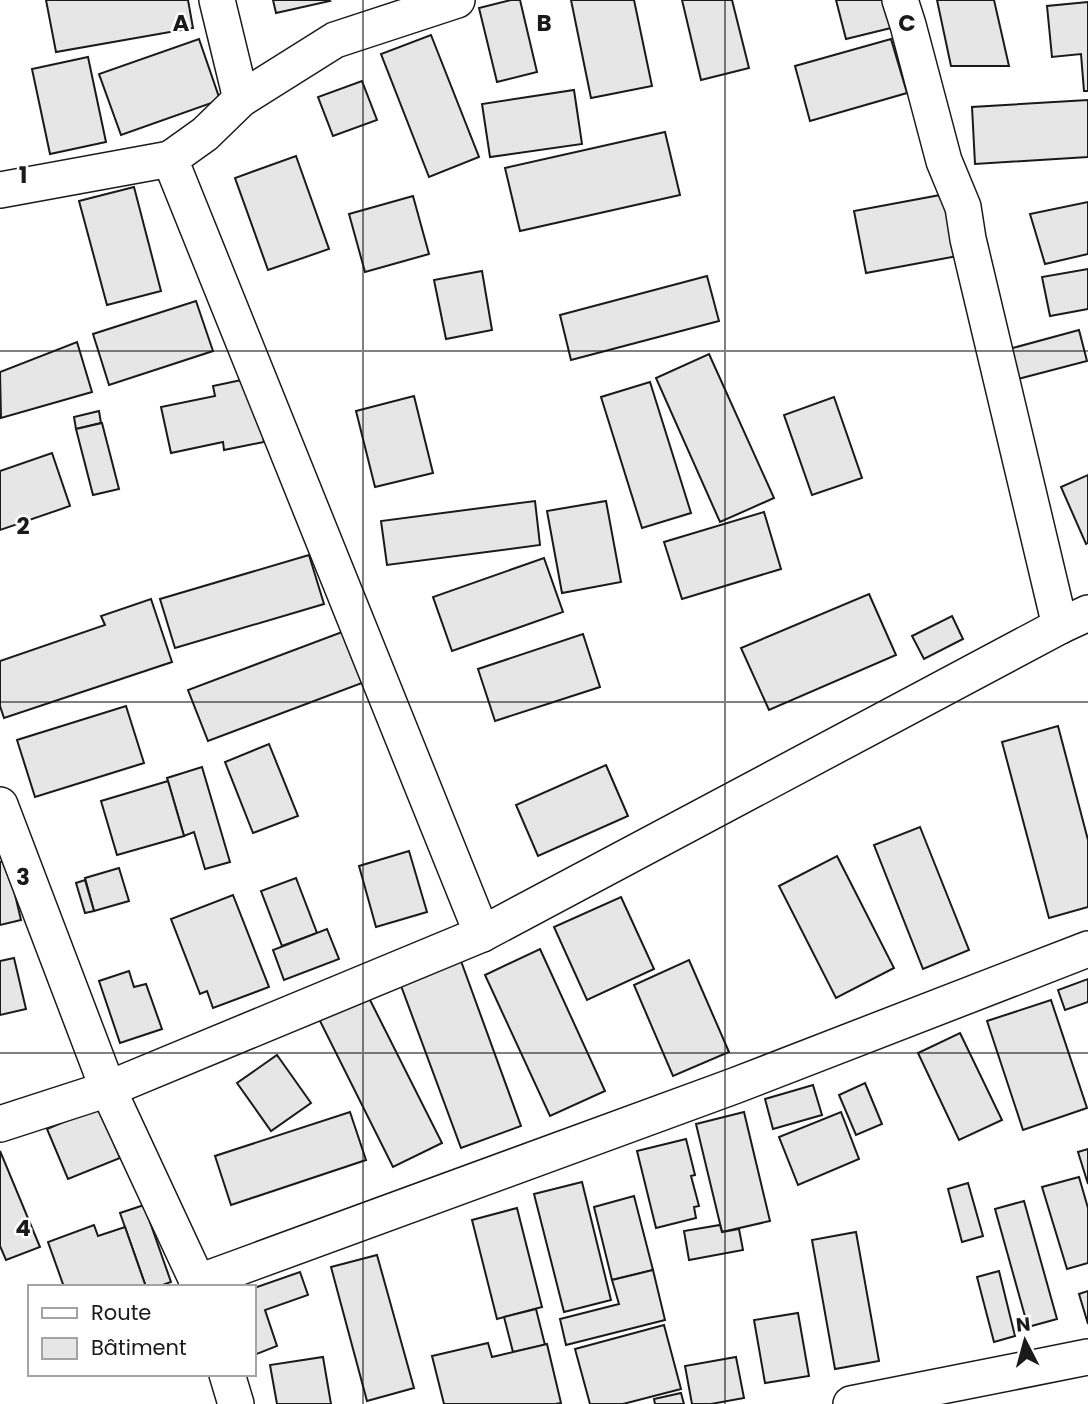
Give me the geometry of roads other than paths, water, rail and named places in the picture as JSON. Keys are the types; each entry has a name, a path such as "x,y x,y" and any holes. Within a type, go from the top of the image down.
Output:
{"street":[{"path":"217,0 241,99"},
{"path":"0,190 170,159 205,134 241,99 335,40 457,0"},
{"path":"0,1124 108,1089 482,934 1074,620 968,239 963,207 944,161 900,0"},
{"path":"170,159 482,934"},
{"path":"0,805 108,1089 199,1284 734,1086 1088,949"},
{"path":"851,1404 1088,1357"},
{"path":"228,1376 236,1404"}]}
